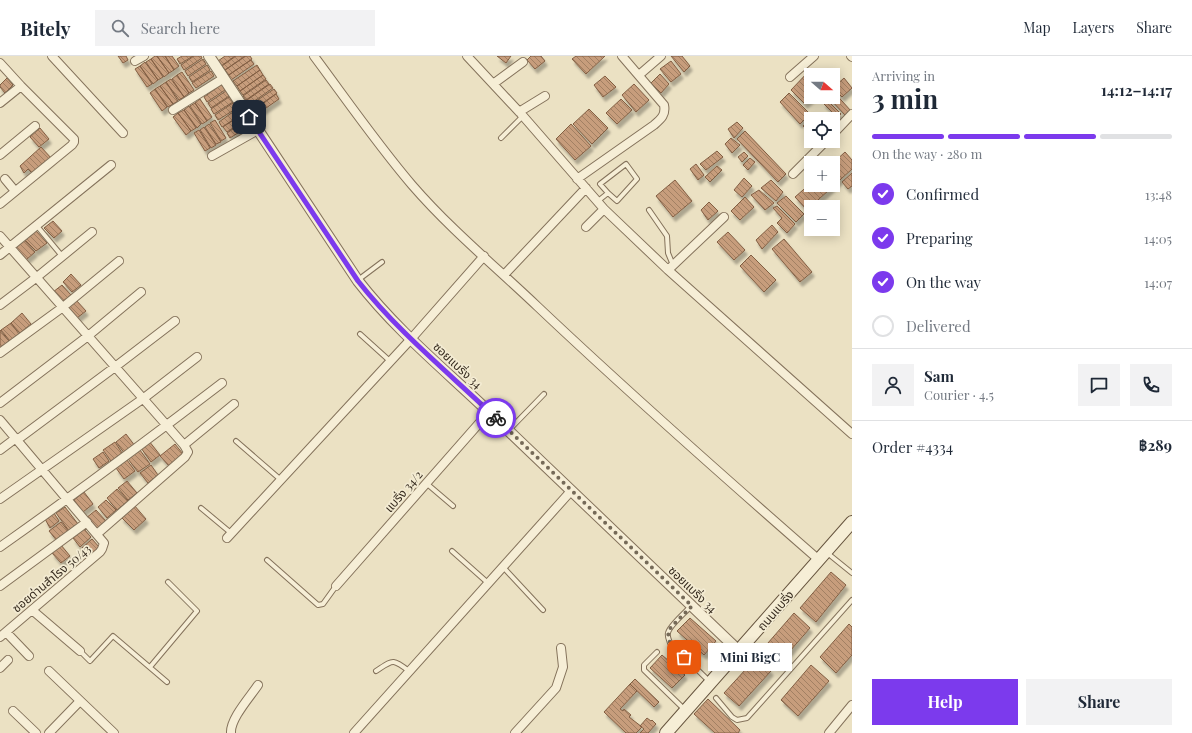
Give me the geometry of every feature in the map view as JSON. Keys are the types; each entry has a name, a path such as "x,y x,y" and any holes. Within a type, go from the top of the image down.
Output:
{"main road":[{"name":"ถนนแบริ่ง","path":"666,733 852,522"}],"street":[{"path":"52,56 122,133"},
{"path":"135,61 144,56"},
{"name":"ซอยแบริ่ง 34","path":"209,56 358,281 372,299 411,339 509,430 739,651"},
{"path":"314,56 367,129 411,185 439,214 704,460 822,556"},
{"path":"467,56 521,114 604,209 671,268 852,434"},
{"path":"578,179 662,118 665,110 664,105 622,56"},
{"path":"639,75 661,56"},
{"path":"790,77 814,56"},
{"path":"493,84 523,62"},
{"path":"0,63 74,139 72,146 0,204"},
{"path":"174,110 224,78"},
{"path":"0,103 21,86"},
{"path":"521,114 545,96"},
{"path":"840,127 852,114"},
{"path":"0,155 35,126"},
{"path":"212,156 258,130"},
{"path":"793,174 819,148"},
{"path":"0,255 111,164"},
{"path":"5,179 15,191"},
{"path":"504,275 586,188"},
{"path":"586,227 604,209"},
{"path":"671,268 724,217"},
{"path":"0,305 92,232"},
{"path":"0,236 144,398 184,445 188,452 185,457 97,534 66,500 0,420"},
{"path":"229,535 390,362 484,256"},
{"path":"0,353 63,307 119,261"},
{"path":"0,403 88,336 141,292"},
{"path":"0,450 115,367 175,321"},
{"path":"0,499 144,398 197,356"},
{"path":"0,547 66,500 222,383"},
{"path":"184,445 234,404"},
{"name":"แบริ่ง 34/2","path":"336,586 489,412"},
{"path":"354,733 571,490"},
{"path":"0,586 86,522"},
{"name":"ซอยด่านสำโรง 50/43","path":"3,634 102,549 104,543 97,534"},
{"path":"32,610 80,651"},
{"path":"3,634 29,656"},
{"path":"515,733 556,688 563,667 561,648"},
{"path":"0,668 8,660"},
{"path":"49,671 114,733"},
{"path":"231,733 237,716 258,685"},
{"path":"49,733 80,701"},
{"path":"828,733 852,705"},
{"path":"12,711 36,733"}],"lane":[{"path":"501,138 521,114"},
{"path":"626,164 637,179 617,201 608,193 600,184 626,164"},
{"path":"598,202 608,193"},
{"path":"649,210 667,236 671,268"},
{"path":"37,226 62,257"},
{"path":"358,281 382,262"},
{"path":"360,334 390,362"},
{"path":"509,430 544,394"},
{"path":"236,442 281,480"},
{"path":"426,483 452,506"},
{"path":"201,508 229,535"},
{"path":"452,552 488,583"},
{"path":"822,556 852,574"},
{"path":"267,560 318,605 323,604 336,586"},
{"path":"503,567 543,610"},
{"path":"150,667 197,611 168,582"},
{"path":"716,698 732,717 738,720 747,718 852,600"},
{"path":"692,606 671,627 668,633 668,638 670,643 711,683"},
{"path":"80,651 90,661 113,636 166,682"},
{"path":"657,652 644,665 644,670 686,710"},
{"path":"376,671 391,661 396,661 410,671"}],"building":[{"path":"118,56 126,56 128,60 123,63"},
{"path":"157,56 169,73 164,77 151,59"},
{"path":"157,56 165,56 174,70 169,73"},
{"path":"165,56 172,56 179,66 174,70"},
{"path":"182,56 193,56 180,64 177,59"},
{"path":"194,56 201,56 202,58 184,70 181,65"},
{"path":"225,56 235,56 221,66 218,61"},
{"path":"236,56 245,56 225,70 222,66"},
{"path":"246,56 250,56 252,59 229,75 225,70"},
{"path":"497,56 511,56 506,63"},
{"path":"531,56 541,56 545,61 535,69 527,60"},
{"path":"576,56 605,56 586,74 572,59"},
{"path":"671,56 682,56 690,66 684,72"},
{"path":"151,59 163,77 158,80 146,62"},
{"path":"203,59 206,64 188,76 185,71"},
{"path":"251,60 254,64 231,80 227,76"},
{"path":"671,61 681,74 671,82 660,69"},
{"path":"145,62 158,80 153,84 140,66"},
{"path":"207,65 210,70 192,82 189,77"},
{"path":"257,65 260,70 237,86 233,81"},
{"path":"140,66 152,84 147,87 135,69"},
{"path":"260,70 263,75 240,91 237,86"},
{"path":"211,71 214,76 196,88 192,83"},
{"path":"182,72 194,90 189,93 177,75"},
{"path":"660,74 669,84 661,93 651,83"},
{"path":"177,75 189,93 184,97 172,79"},
{"path":"263,75 266,79 243,95 240,91"},
{"path":"605,76 616,87 603,97 594,85"},
{"path":"804,76 804,103 791,90"},
{"path":"7,78 13,85 5,93 0,85"},
{"path":"844,78 852,88 842,97 840,95 840,82"},
{"path":"171,79 184,97 179,100 166,82"},
{"path":"266,80 269,84 246,100 243,96"},
{"path":"166,82 178,101 173,104 160,86"},
{"path":"222,84 225,90 207,102 204,97"},
{"path":"270,84 273,88 250,104 247,100"},
{"path":"634,84 649,100 636,112 622,95"},
{"path":"160,86 173,104 168,107 155,89"},
{"path":"155,89 167,107 162,111 150,93"},
{"path":"274,89 277,93 254,109 250,105"},
{"path":"226,91 229,96 211,108 208,103"},
{"path":"789,93 808,112 804,112 804,120 800,124 780,102"},
{"path":"276,94 279,99 256,115 253,111"},
{"path":"229,97 233,102 214,114 211,109"},
{"path":"200,99 212,117 207,121 195,103"},
{"path":"621,99 632,110 617,124 606,113"},
{"path":"840,99 851,111 846,116 835,104 840,104"},
{"path":"195,103 207,121 202,124 190,106"},
{"path":"233,103 237,108 218,120 215,115"},
{"path":"824,104 831,104 839,112 832,112"},
{"path":"189,106 201,124 197,128 184,110"},
{"path":"237,109 241,115 222,127 219,122"},
{"path":"589,109 608,128 592,144 573,124"},
{"path":"184,110 196,128 191,131 178,113"},
{"path":"178,113 191,131 186,135 173,117"},
{"path":"241,115 245,120 227,132 223,127"},
{"path":"215,120 226,138 221,141 210,123"},
{"path":"245,121 249,126 230,138 227,133"},
{"path":"737,122 743,128 734,138 728,129"},
{"path":"209,124 221,142 216,144 205,127"},
{"path":"571,124 591,146 575,160 556,139"},
{"path":"204,127 216,145 211,148 200,130"},
{"path":"40,128 49,139 39,147 30,137"},
{"path":"199,130 210,148 205,151 194,133"},
{"path":"745,131 786,174 778,182 737,139"},
{"path":"731,138 740,145 732,153 725,144"},
{"path":"41,147 52,159 33,174 28,169 24,173 20,166"},
{"path":"717,151 723,157 706,170 700,164"},
{"path":"744,152 748,156 742,162 738,157"},
{"path":"845,152 852,160 852,169 840,180 840,157"},
{"path":"750,158 755,162 748,170 743,165"},
{"path":"696,164 704,175 698,180 690,169"},
{"path":"717,166 722,170 710,182 705,177"},
{"path":"852,173 852,186 848,189 842,182"},
{"path":"744,178 752,186 742,197 734,190"},
{"path":"675,180 692,201 673,217 656,196"},
{"path":"771,180 783,192 776,201 761,188"},
{"path":"804,189 804,192 827,192 818,200 804,200 804,207 795,197"},
{"path":"759,190 774,203 765,210 751,195"},
{"path":"786,196 804,214 796,222 777,203"},
{"path":"745,197 754,207 740,220 731,211"},
{"path":"709,202 718,211 708,220 701,210"},
{"path":"777,206 795,224 787,233 777,223 782,218 773,208"},
{"path":"53,221 62,231 54,238 44,228"},
{"path":"772,225 778,232 762,249 756,240"},
{"path":"36,231 47,243 36,251 25,240"},
{"path":"728,232 745,250 734,260 717,242"},
{"path":"784,239 812,272 800,282 772,249"},
{"path":"24,240 35,252 26,260 15,248"},
{"path":"751,255 776,280 764,292 740,266"},
{"path":"71,274 81,285 72,292 63,282"},
{"path":"62,285 71,295 62,302 53,292"},
{"path":"76,300 86,311 77,318 68,308"},
{"path":"22,313 31,324 20,333 11,323"},
{"path":"11,323 19,334 10,341 1,330"},
{"path":"0,330 9,341 0,348"},
{"path":"126,434 135,446 125,454 116,442"},
{"path":"149,441 160,455 151,462 141,448"},
{"path":"115,442 122,453 111,461 103,450"},
{"path":"175,444 183,454 169,466 160,456"},
{"path":"140,450 150,464 138,472 128,459"},
{"path":"103,452 109,461 99,468 93,459"},
{"path":"127,460 135,471 124,479 116,468"},
{"path":"151,465 158,475 148,483 140,473"},
{"path":"127,481 137,493 128,500 118,488"},
{"path":"117,489 128,501 117,510 107,498"},
{"path":"84,492 93,504 83,512 74,500"},
{"path":"106,500 116,510 107,518 98,507"},
{"path":"134,505 146,519 134,530 121,517"},
{"path":"65,507 78,524 69,531 56,513"},
{"path":"96,510 106,521 96,530 86,518"},
{"path":"54,513 59,521 50,528 45,519"},
{"path":"61,522 69,532 58,542 49,531"},
{"path":"84,529 91,537 80,547 73,538"},
{"path":"92,539 100,548 89,557 82,548"},
{"path":"61,545 70,556 61,563 52,553"},
{"path":"831,572 846,585 816,622 800,608"},
{"path":"794,613 810,628 777,666 761,651"},
{"path":"690,618 716,641 704,655 677,631"},
{"path":"849,624 852,627 852,655 836,673 820,657"},
{"path":"662,655 685,675 672,688 650,668"},
{"path":"757,657 771,671 739,706 724,693"},
{"path":"811,665 829,681 798,716 781,700"},
{"path":"635,679 659,702 654,707 630,684"},
{"path":"630,684 637,691 620,709 623,711 624,709 631,715 629,717 642,727 636,733 626,733 604,712"},
{"path":"708,699 740,730 738,733 715,733 694,714"},
{"path":"647,718 656,724 648,733 640,733 644,729 640,726"}],"way so far":[{"path":"496,418 692,606 671,627 668,633 670,643 684,657"}],"place":[{"name":"Mini BigC","path":"684,657"}],"route":[{"path":"249,117 358,281 372,299 411,339 496,418"}]}
